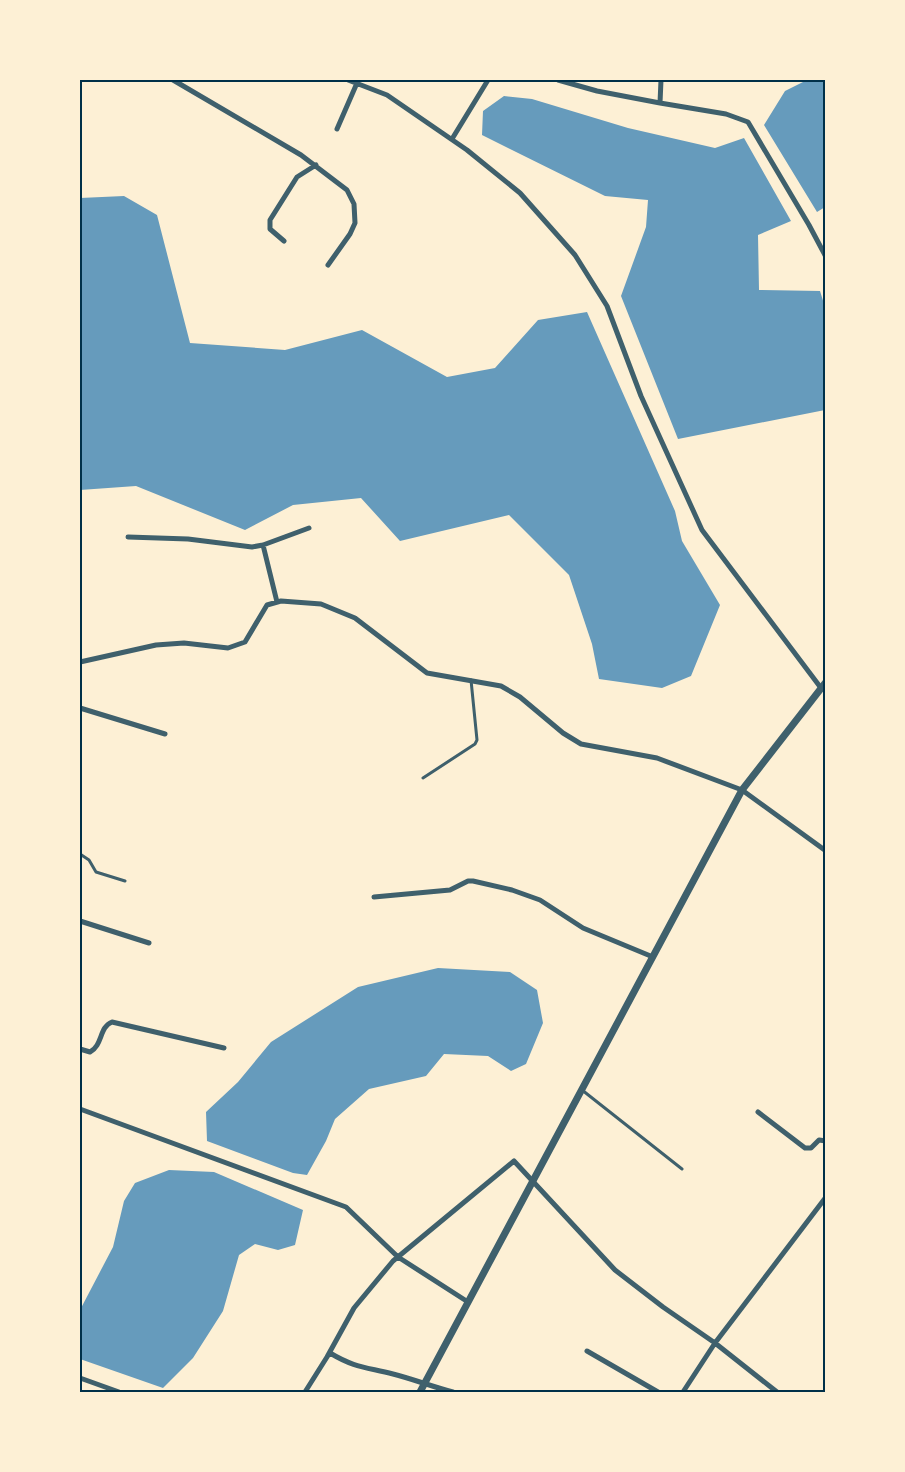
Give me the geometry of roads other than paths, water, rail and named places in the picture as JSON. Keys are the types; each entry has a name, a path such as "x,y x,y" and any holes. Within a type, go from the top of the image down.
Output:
{"street":[{"path":"173,80 316,165 347,190 354,204 355,223 328,265"},
{"path":"348,80 387,95 452,139 520,193 575,255 607,306 641,396 702,530 824,687 742,790 420,1392"},
{"path":"452,139 488,80"},
{"path":"558,80 597,92 726,114 748,122 809,225 825,257"},
{"path":"660,103 661,80"},
{"path":"337,129 357,83"},
{"path":"284,241 270,229 270,220 297,177 316,165"},
{"path":"128,537 188,539 252,547 309,528"},
{"path":"263,545 277,602"},
{"path":"80,662 156,645 184,643 228,648 245,642 267,605 277,602 321,604 355,618 427,673 501,686 520,697 563,733 581,744 657,758 742,790 825,851"},
{"path":"80,708 165,734"},
{"path":"374,897 450,890 468,881 473,881 512,890 540,900 583,928 653,957"},
{"path":"80,921 149,943"},
{"path":"80,1049 90,1052 96,1049 105,1026 112,1022 224,1047"},
{"path":"80,1118 81,1110 346,1207 398,1257 468,1302"},
{"path":"758,1112 805,1148 811,1148 819,1140 825,1141"},
{"path":"305,1392 330,1353 354,1308 398,1257 514,1161 615,1270 663,1307 715,1342 777,1392"},
{"path":"683,1392 715,1342 825,1197"},
{"path":"587,1351 658,1392"},
{"path":"330,1353 346,1363 394,1374 453,1392"},
{"path":"80,1378 119,1392"}],"lane":[{"path":"423,778 475,744 471,680"},
{"path":"80,854 89,860 96,872 125,881"},
{"path":"582,1090 682,1169"}],"water":[{"path":"807,80 825,80 825,207 817,212 764,125 785,91"},
{"path":"504,96 532,99 628,128 715,148 744,138 791,221 758,235 759,290 820,291 825,307 825,410 678,439 621,296 646,227 648,200 605,196 482,135 483,111"},
{"path":"124,196 157,215 190,343 285,350 362,330 447,377 495,368 538,320 587,312 675,511 682,541 720,605 691,676 662,688 599,679 592,644 569,575 509,515 400,541 361,498 293,505 245,530 136,486 80,490 80,198"},
{"path":"438,968 510,972 537,990 543,1023 526,1064 511,1071 488,1056 444,1054 426,1076 369,1089 335,1119 307,1175 293,1173 207,1141 206,1112 238,1082 271,1042 358,987"},
{"path":"169,1170 214,1172 303,1210 295,1245 278,1250 255,1244 239,1255 223,1311 193,1358 163,1388 80,1359 80,1310 113,1247 124,1201 135,1183"}]}
